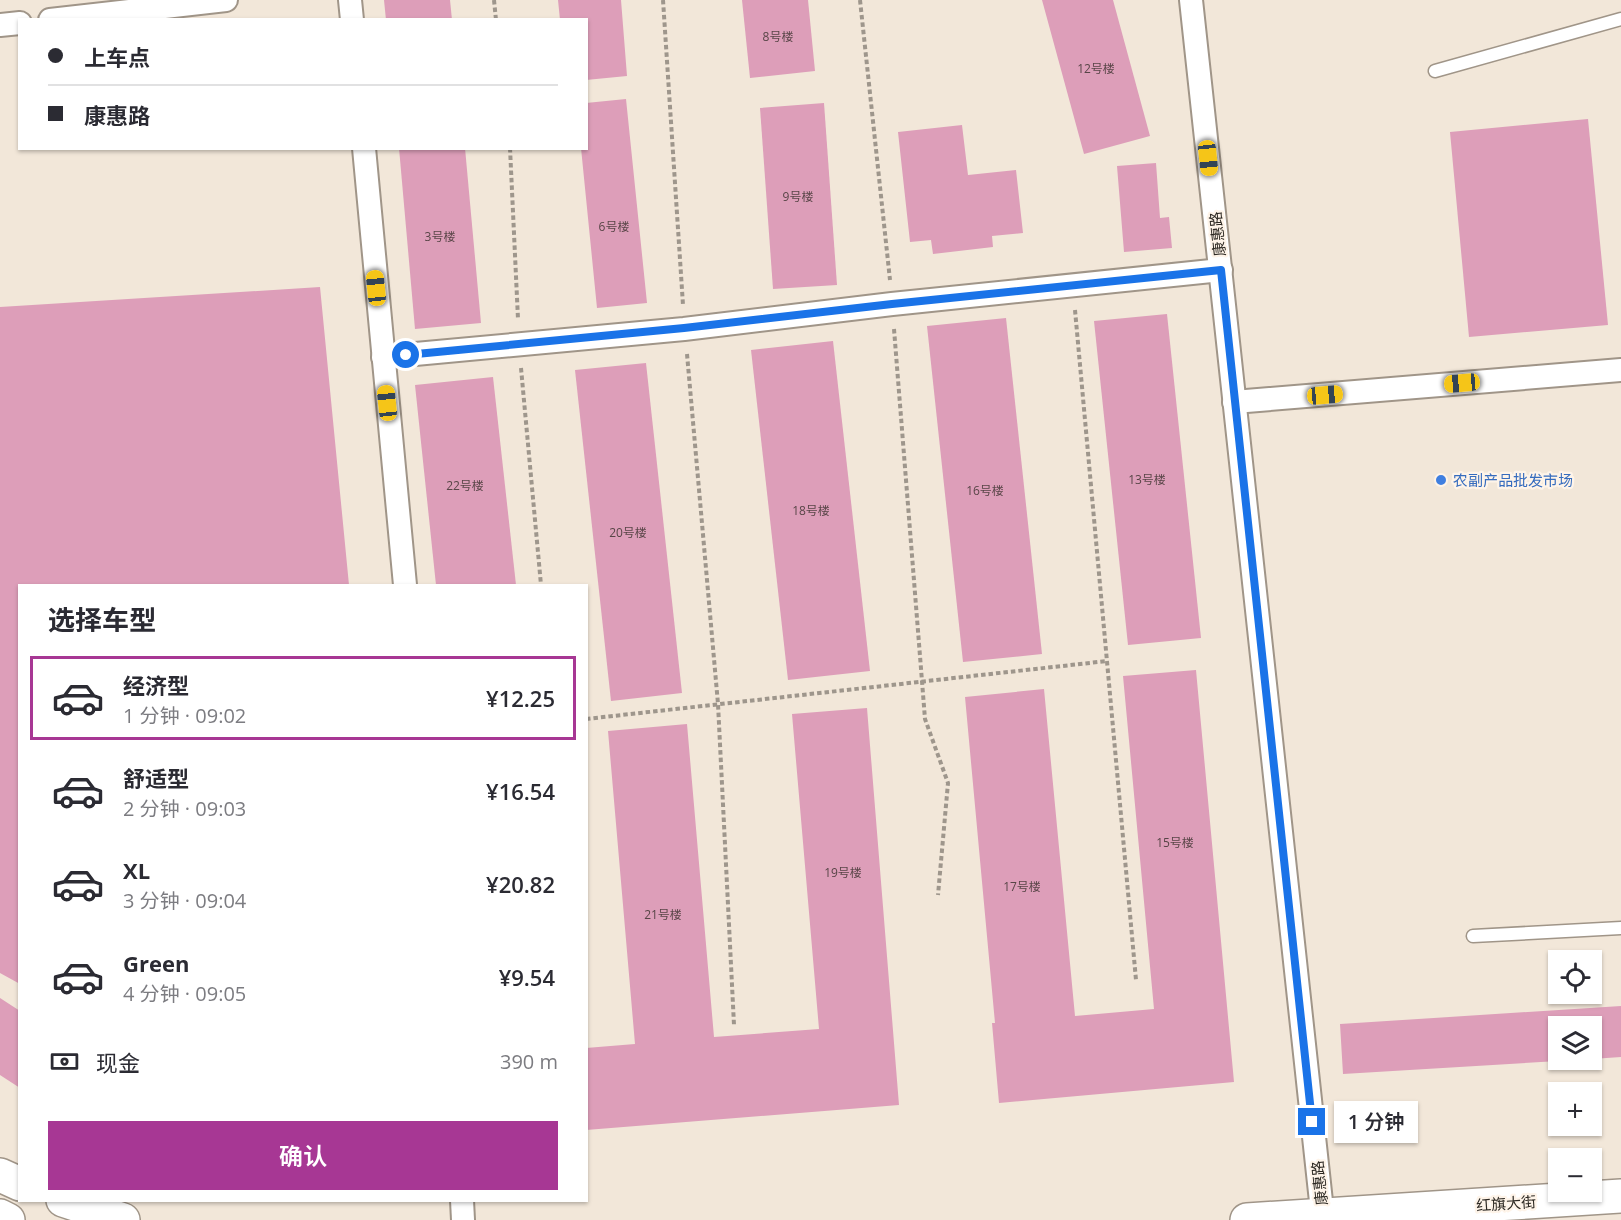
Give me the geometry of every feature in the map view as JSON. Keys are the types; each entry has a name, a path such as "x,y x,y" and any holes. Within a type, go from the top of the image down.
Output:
{"main road":[{"path":"0,1175 18,1183"},
{"name":"红旗大街","path":"1247,1220 1322,1218 1621,1196"},
{"path":"69,1202 123,1220"},
{"path":"0,1216 8,1220"}],"street":[{"path":"68,18 226,0"},
{"path":"350,0 352,18"},
{"name":"康惠路","path":"1191,0 1322,1218"},
{"path":"0,25 18,23"},
{"path":"364,150 405,584"},
{"path":"383,357 684,328 1221,270"},
{"path":"1234,402 1621,370"},
{"path":"462,1202 464,1220"}],"lane":[{"path":"1435,71 1621,19"},
{"path":"1473,936 1621,928"}],"path":[{"path":"494,0 496,18"},
{"path":"663,0 684,328 718,704 734,1025"},
{"path":"860,0 892,304 925,719 948,783 938,895"},
{"path":"510,150 519,343 541,584"},
{"path":"1073,286 1136,980"},
{"path":"588,718 1107,661"}],"building":[{"path":"384,0 450,0 452,18 386,18"},
{"path":"558,0 621,0 627,76 588,80 588,18 560,18"},
{"path":"742,0 808,0 815,71 750,78"},
{"path":"1042,0 1113,0 1150,136 1084,154"},
{"path":"626,99 647,303 597,308 581,150 588,150 588,103"},
{"path":"824,103 837,285 773,289 760,108"},
{"path":"1588,119 1608,325 1469,337 1450,132"},
{"path":"962,125 968,175 1016,170 1023,233 992,236 993,247 933,254 931,240 910,242 898,132"},
{"path":"399,150 465,150 481,323 415,329"},
{"path":"1156,163 1160,218 1169,217 1172,248 1124,252 1117,166"},
{"path":"320,287 349,584 18,584 18,983 0,973 0,307"},
{"path":"1167,314 1201,638 1128,645 1094,321"},
{"path":"1006,318 1042,654 963,662 927,326"},
{"path":"833,341 870,671 788,680 751,350"},
{"path":"646,363 682,693 611,701 575,370"},
{"path":"493,377 516,584 436,584 415,385"},
{"path":"1196,670 1234,1082 999,1103 992,1023 995,1023 965,697 1044,689 1075,1016 1154,1009 1123,676"},
{"path":"867,708 899,1105 588,1130 588,1048 635,1044 608,731 687,724 714,1037 819,1029 792,714"},
{"path":"0,998 18,1010 18,1087 0,1075"},
{"path":"1621,1006 1621,1057 1602,1058 1602,1016 1548,1016 1548,1062 1343,1074 1340,1024"}],"place":[{"name":"农副产品批发市场","path":"1441,480"}],"route":[{"path":"406,355 684,328 1221,270 1312,1122"}]}
